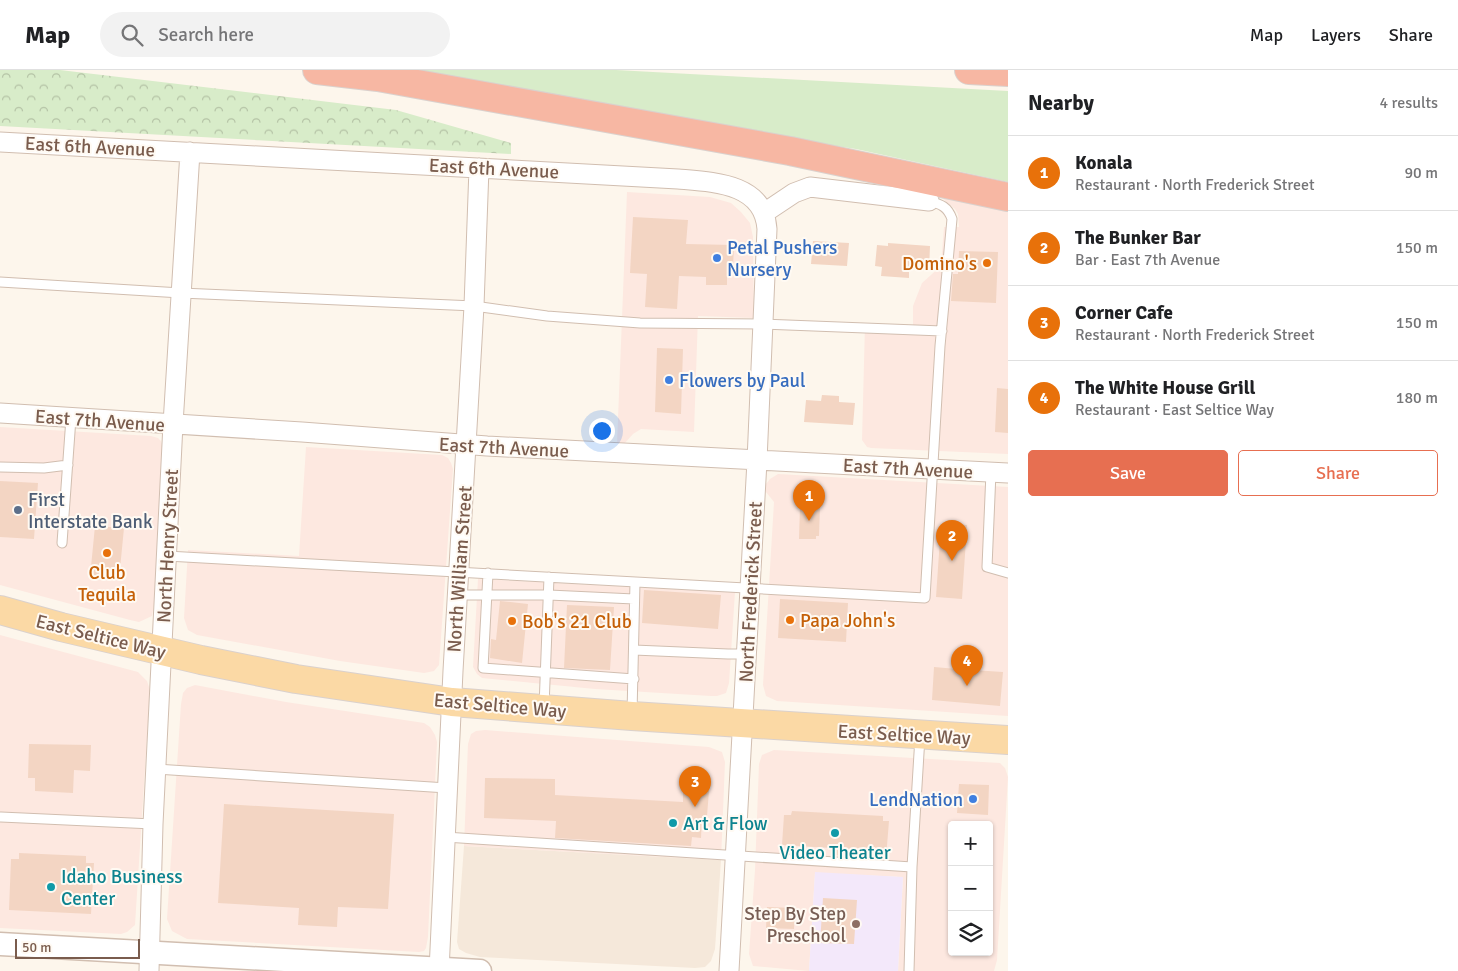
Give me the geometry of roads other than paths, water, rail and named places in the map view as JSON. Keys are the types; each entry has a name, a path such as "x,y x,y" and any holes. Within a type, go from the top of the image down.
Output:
{"highway":[{"path":"317,70 378,77 790,151 1008,197"}],"main road":[{"name":"East Seltice Way","path":"0,610 60,627 162,651 296,679 452,702 743,724 1008,740"}],"street":[{"name":"East 6th Avenue","path":"0,142 678,179 720,183 740,190 749,196 764,213"},
{"name":"North Henry Street","path":"150,961 153,824 173,424 190,152"},
{"name":"North William Street","path":"439,970 458,571 466,467 479,168"},
{"path":"764,213 794,193 810,187 929,201"},
{"name":"North Frederick Street","path":"729,971 757,461 767,229 764,213"},
{"name":"East 7th Avenue","path":"0,413 466,445 999,472"},
{"path":"0,944 150,961 480,971"}],"lane":[{"path":"167,556 925,598 932,469 952,219 948,210 943,205 929,201"},
{"path":"0,282 181,293 474,306 547,316 640,323 762,324 942,331"},
{"path":"62,543 71,418"},
{"path":"0,467 44,468 68,464"},
{"path":"999,472 987,567 1008,573"},
{"path":"488,573 483,668 634,679"},
{"path":"544,710 549,577"},
{"path":"632,716 635,582"},
{"path":"457,595 549,595 634,599"},
{"path":"634,650 746,654"},
{"path":"910,971 912,867 920,734"},
{"path":"156,769 447,788"},
{"path":"1,817 153,824"},
{"path":"445,837 912,867"}],"place":[{"name":"Petal Pushers Nursery","path":"717,258"},
{"name":"Domino's","path":"987,263"},
{"name":"Flowers by Paul","path":"669,380"},
{"name":"First Interstate Bank","path":"18,510"},
{"name":"Konala","path":"809,521"},
{"name":"Club Tequila","path":"107,553"},
{"name":"The Bunker Bar","path":"952,561"},
{"name":"Papa John's","path":"790,620"},
{"name":"Bob's 21 Club","path":"512,621"},
{"name":"The White House Grill","path":"967,686"},
{"name":"LendNation","path":"973,799"},
{"name":"Corner Cafe","path":"695,807"},
{"name":"Art & Flow","path":"673,823"},
{"name":"Video Theater","path":"835,833"},
{"name":"Idaho Business Center","path":"51,887"},
{"name":"Step By Step Preschool","path":"856,924"}]}
